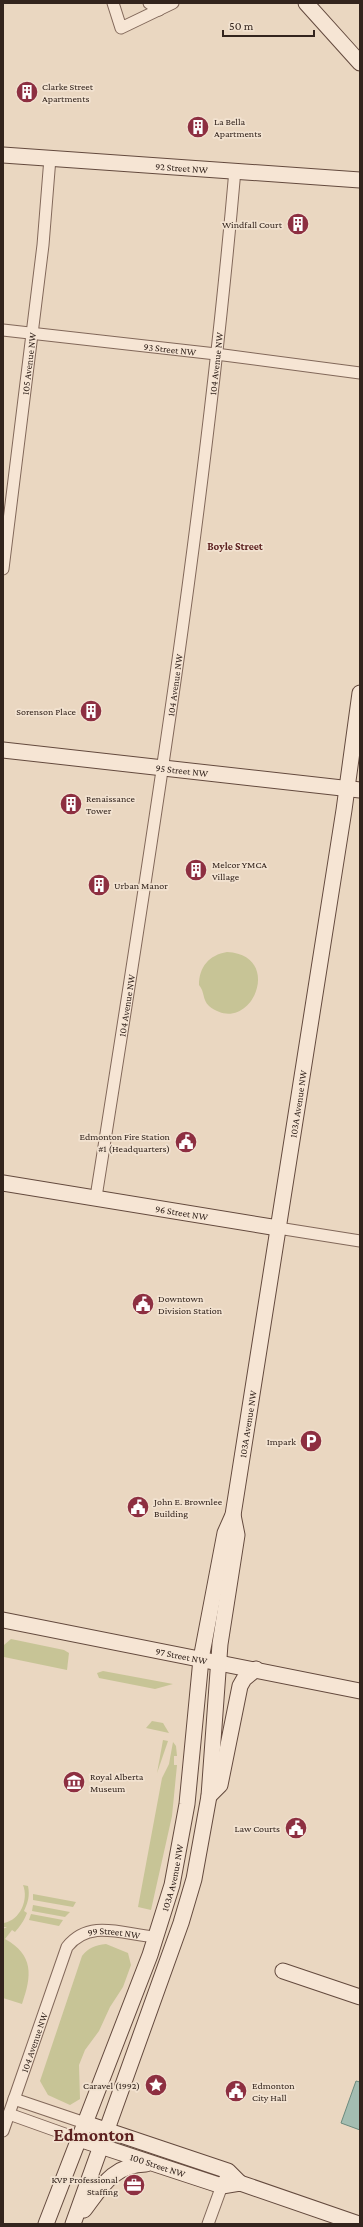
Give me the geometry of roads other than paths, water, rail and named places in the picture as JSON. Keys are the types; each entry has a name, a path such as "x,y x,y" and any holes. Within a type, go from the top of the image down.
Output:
{"main road":[{"path":"306,3 360,64"},
{"name":"92 Street NW","path":"3,155 235,170 360,180"},
{"name":"103A Avenue NW","path":"46,2224 156,1937 172,1885 183,1835 201,1659 225,1533 233,1515 278,1228 354,790 360,693"},
{"name":"95 Street NW","path":"3,750 164,767 354,790"},
{"name":"96 Street NW","path":"3,1183 96,1197 278,1228"},
{"name":"103A Avenue NW","path":"73,2224 102,2147 175,1939 194,1879 209,1796 218,1662 237,1535 233,1515"},
{"name":"97 Street NW","path":"3,1620 256,1669 360,1691"},
{"path":"209,1796 220,1785 240,1686 244,1679 256,1669"},
{"name":"99 Street NW","path":"156,1937 175,1939"},
{"path":"283,1971 360,1997"},
{"name":"100 Street NW","path":"85,2122 228,2170 240,2183 359,2224"},
{"name":"100 Street NW","path":"79,2139 150,2164 222,2186 240,2183"},
{"path":"73,2224 108,2178 122,2168 133,2164 150,2164"}],"street":[{"path":"113,3 121,28 173,3"},
{"path":"149,3 159,10"},
{"name":"105 Avenue NW","path":"3,569 32,332 50,158"},
{"name":"104 Avenue NW","path":"96,1197 164,767 216,354 235,170"},
{"name":"93 Street NW","path":"3,330 32,332 216,354 360,373"},
{"name":"96 Street NW","path":"278,1228 360,1241"},
{"name":"99 Street NW","path":"63,1954 76,1938 92,1930 114,1931 156,1937"},
{"name":"104 Avenue NW","path":"3,2131 63,1954"},
{"name":"100 Street NW","path":"14,2099 85,2122"},
{"name":"100 Street NW","path":"9,2114 79,2139"},
{"path":"208,2224 228,2170"}],"place":[{"name":"Clarke Street Apartments","path":"27,92"},
{"name":"La Bella Apartments","path":"198,127"},
{"name":"Windfall Court","path":"298,224"},
{"name":"Sorenson Place","path":"91,711"},
{"name":"Renaissance Tower","path":"71,804"},
{"name":"Melcor YMCA Village","path":"196,870"},
{"name":"Urban Manor","path":"99,885"},
{"name":"Edmonton Fire Station #1 (Headquarters)","path":"186,1142"},
{"name":"Downtown Division Station","path":"143,1304"},
{"name":"Impark","path":"311,1441"},
{"name":"John E. Brownlee Building","path":"138,1507"},
{"name":"Royal Alberta Museum","path":"74,1782"},
{"name":"Law Courts","path":"296,1828"},
{"name":"Caravel (1992)","path":"156,2085"},
{"name":"Edmonton City Hall","path":"236,2091"},
{"name":"KVP Professional Staffing","path":"134,2185"}],"district":[{"name":"Boyle Street","path":"235,546"},
{"name":"Edmonton","path":"94,2135"}]}
